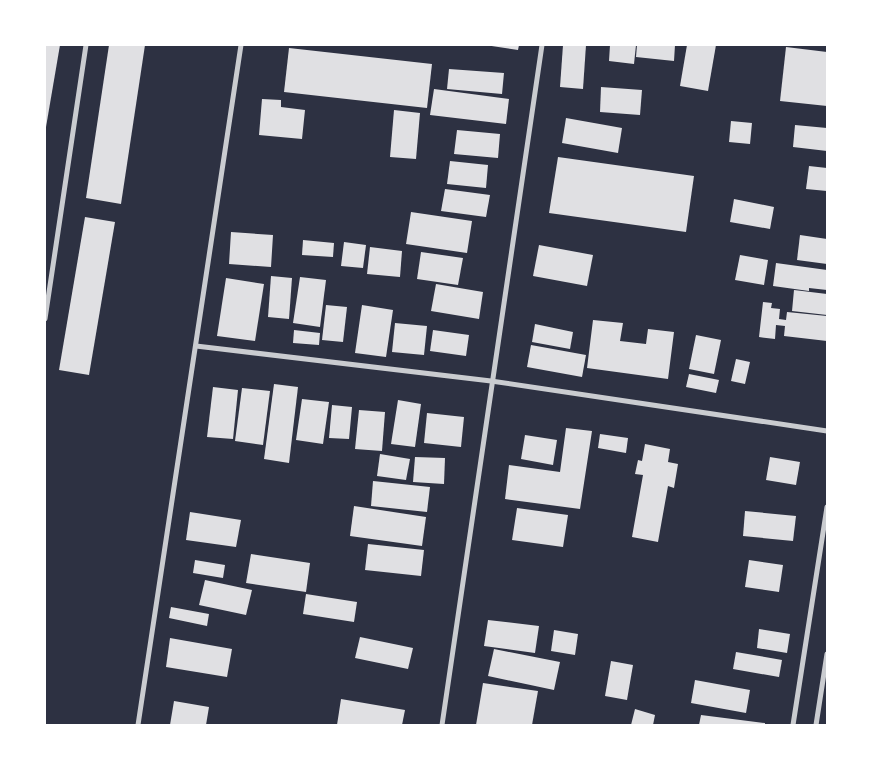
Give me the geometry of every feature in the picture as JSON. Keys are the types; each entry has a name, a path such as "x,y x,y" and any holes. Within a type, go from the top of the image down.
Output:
{"street":[{"path":"45,319 86,45"},
{"path":"138,725 241,45"},
{"path":"442,725 491,381 542,45"},
{"path":"196,346 491,381 827,431"},
{"path":"793,725 827,507"},
{"path":"816,725 827,654"}],"building":[{"path":"45,45 60,45 46,127 45,127"},
{"path":"109,45 145,45 121,204 86,198"},
{"path":"485,45 519,45 518,50"},
{"path":"563,45 586,45 583,89 560,87"},
{"path":"610,45 636,45 634,64 609,61"},
{"path":"637,45 675,45 674,61 636,57"},
{"path":"687,45 716,45 708,91 680,86"},
{"path":"786,47 827,52 827,106 780,101"},
{"path":"289,48 432,64 427,108 284,92"},
{"path":"449,69 504,73 502,94 447,89"},
{"path":"601,87 642,90 640,115 600,112"},
{"path":"434,89 509,99 506,124 430,115"},
{"path":"262,99 281,100 281,107 305,110 302,139 259,135"},
{"path":"394,110 420,113 416,159 390,157"},
{"path":"566,118 622,128 618,153 562,143"},
{"path":"731,121 752,123 750,144 729,142"},
{"path":"795,125 827,128 827,151 793,147"},
{"path":"457,130 500,134 498,158 454,154"},
{"path":"558,157 694,176 686,232 549,213"},
{"path":"450,161 488,165 486,188 447,184"},
{"path":"809,166 827,168 827,191 806,189"},
{"path":"445,189 490,195 486,217 441,211"},
{"path":"734,199 774,207 770,229 730,222"},
{"path":"411,212 472,221 467,253 406,244"},
{"path":"85,217 115,222 89,375 59,370"},
{"path":"231,232 273,235 271,267 229,264"},
{"path":"800,235 827,239 827,264 797,260"},
{"path":"303,240 334,243 333,257 302,255"},
{"path":"344,242 366,245 363,268 341,266"},
{"path":"539,245 593,255 587,286 533,276"},
{"path":"370,247 402,251 400,277 367,274"},
{"path":"421,252 463,258 458,285 417,279"},
{"path":"740,255 768,260 764,285 735,280"},
{"path":"776,263 827,270 827,290 809,288 809,291 773,286"},
{"path":"271,276 292,278 289,319 268,317"},
{"path":"300,277 326,280 320,327 293,323"},
{"path":"226,278 264,284 255,341 217,336"},
{"path":"436,284 483,292 479,319 431,311"},
{"path":"794,290 827,294 827,315 792,311"},
{"path":"763,302 772,303 771,308 780,309 779,319 786,320 787,312 827,316 827,341 784,336 785,326 776,325 775,339 759,337"},
{"path":"326,305 347,307 343,342 322,340"},
{"path":"362,305 393,310 386,357 355,353"},
{"path":"593,320 623,323 620,341 646,344 648,329 674,332 668,379 587,368"},
{"path":"395,323 427,326 424,355 392,352"},
{"path":"535,324 573,332 570,349 532,342"},
{"path":"294,330 320,333 319,345 293,343"},
{"path":"433,330 469,335 466,356 430,351"},
{"path":"696,335 721,340 714,374 689,369"},
{"path":"531,345 586,355 582,377 527,367"},
{"path":"736,359 750,362 745,384 731,381"},
{"path":"689,374 719,380 716,393 686,387"},
{"path":"274,384 298,387 289,463 264,459"},
{"path":"213,387 238,390 233,439 207,437"},
{"path":"242,388 270,391 263,445 235,441"},
{"path":"302,399 329,402 323,444 296,440"},
{"path":"398,400 421,404 415,447 391,444"},
{"path":"332,405 352,407 349,439 329,438"},
{"path":"359,410 385,412 382,451 355,449"},
{"path":"427,413 464,417 461,447 424,443"},
{"path":"566,428 592,431 580,509 505,499 509,465 560,472"},
{"path":"600,434 628,438 626,453 598,448"},
{"path":"525,435 557,440 553,465 521,459"},
{"path":"645,444 670,449 668,462 678,464 674,488 668,486 658,542 632,537 643,475 635,474 638,460 642,461"},
{"path":"380,454 410,459 406,480 377,476"},
{"path":"415,457 445,458 444,484 413,482"},
{"path":"770,457 800,462 796,485 766,480"},
{"path":"373,481 430,487 427,512 371,506"},
{"path":"354,506 426,517 422,546 350,536"},
{"path":"517,508 568,515 563,547 512,540"},
{"path":"745,511 796,516 793,541 743,536"},
{"path":"190,512 241,520 236,547 186,540"},
{"path":"368,544 424,550 421,576 365,570"},
{"path":"251,554 310,563 306,592 246,583"},
{"path":"195,560 225,565 223,578 193,573"},
{"path":"749,560 783,565 779,592 745,587"},
{"path":"205,580 252,590 246,615 199,605"},
{"path":"306,594 357,602 354,622 303,614"},
{"path":"171,607 209,614 207,626 169,618"},
{"path":"488,620 539,626 535,653 484,646"},
{"path":"759,629 790,634 787,653 757,648"},
{"path":"554,630 578,634 575,655 551,651"},
{"path":"360,637 413,648 408,669 355,658"},
{"path":"170,638 232,649 227,677 166,667"},
{"path":"494,649 560,662 554,690 488,676"},
{"path":"736,652 782,660 779,677 733,669"},
{"path":"611,661 633,665 627,700 605,696"},
{"path":"695,680 750,690 746,713 691,703"},
{"path":"483,683 538,691 532,725 476,725"},
{"path":"341,699 405,710 402,725 337,725"},
{"path":"174,701 209,707 206,725 170,725"},
{"path":"635,709 655,715 653,725 631,725"},
{"path":"701,715 765,723 765,725 699,725"}]}
